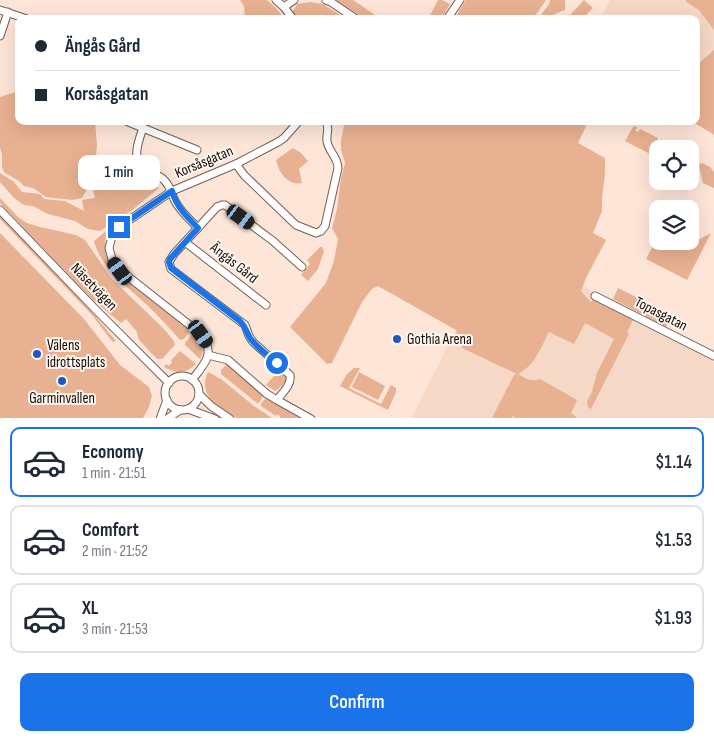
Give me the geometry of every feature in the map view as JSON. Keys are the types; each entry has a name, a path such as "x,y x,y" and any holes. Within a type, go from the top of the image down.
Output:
{"street":[{"path":"276,0 290,15"},
{"path":"284,8 294,0"},
{"path":"326,0 350,15"},
{"path":"451,15 460,0"},
{"path":"0,10 16,15"},
{"path":"0,36 8,12"},
{"path":"136,125 197,150"},
{"name":"Korsåsgatan","path":"208,356 207,342 201,334 120,271 112,259 109,248 112,236 119,227 172,191 236,164 278,142 295,125"},
{"path":"236,164 244,175 296,225 316,233 319,232 325,226 338,168 336,158 327,143 328,125"},
{"name":"Ängås Gård","path":"143,128 136,147 141,167 164,179 172,191 175,201 198,228"},
{"name":"Ängås Gård","path":"277,400 290,383 290,375 253,342 245,326 240,321 171,268 169,262 217,207 222,205 273,241 302,267"},
{"name":"Näsetvägen","path":"0,210 169,383"},
{"name":"Ängås Gård","path":"185,242 266,305"},
{"name":"Topasgatan","path":"595,296 714,356"},
{"path":"192,380 208,356 228,360 267,394 311,418"},
{"path":"180,410 172,406 167,400 165,391 173,379 183,376 196,384 199,394 211,406 230,418"},
{"path":"188,409 196,403 199,394"},
{"path":"160,418 167,400"},
{"path":"167,418 180,410 188,409 214,418"}],"shaded area":[{"path":"240,0 267,0 282,15 245,15 244,6"},
{"path":"336,0 353,0 375,15 359,15"},
{"path":"438,0 450,4 443,15 430,15"},
{"path":"466,0 546,0 536,15 457,15"},
{"path":"550,0 565,0 565,10 553,15 541,15"},
{"path":"584,0 593,8 586,15 570,15"},
{"path":"610,0 690,0 714,24 714,54 700,65 700,15 602,15"},
{"path":"685,0 714,0 714,30 699,10"},
{"path":"310,2 323,4 340,15 293,15 292,13 297,4"},
{"path":"714,50 714,137 713,134 698,125 700,125 700,62"},
{"path":"15,92 15,125 95,125 97,145 94,178 82,198 72,200 46,197 33,188 24,186 5,173 2,168 0,147 0,97"},
{"path":"344,126 586,126 578,143 605,158 602,211 593,233 606,240 581,291 591,302 594,298 633,320 627,332 629,334 591,409 588,407 587,401 592,392 597,373 614,339 585,323 574,344 549,332 533,361 518,374 529,379 540,379 577,400 571,413 576,418 516,418 513,416 511,418 492,418 514,375 517,374 462,348 456,330 378,286 372,289 362,302 332,363 327,364 290,327 326,283 334,261 338,239 332,228 345,163 341,150"},
{"path":"633,127 638,128 635,130 638,132 640,129 658,138 658,140 649,140 649,153 625,141"},
{"path":"293,148 308,161 299,169 302,183 292,182 285,178 279,170 276,160"},
{"path":"702,163 710,167 714,172 714,188 703,183 700,164"},
{"path":"0,173 14,182 22,192 40,194 44,199 65,201 84,211 82,200 95,198 92,186 98,181 135,178 159,188 131,211 100,231 88,229 75,221 48,214 33,206 24,205 14,198 0,182"},
{"path":"0,198 18,217 27,223 76,235 85,240 112,279 163,328 175,345 162,359 155,357 140,341 137,332 126,319 121,323 93,300 0,203"},
{"path":"0,216 91,311 116,341 113,342 111,340 92,315 0,219"},
{"path":"112,226 106,237 105,248 107,258 112,267 119,275 189,329 190,331 184,339 180,340 148,306 116,277 103,260 94,241"},
{"path":"0,233 84,319 120,365 149,387 152,396 143,418 0,418"},
{"path":"711,233 687,280 646,259 651,250 699,250 699,239"},
{"path":"320,247 324,251 318,269 308,281 301,275 310,264 307,260"},
{"path":"583,286 714,353 714,418 412,418 456,330 458,340 537,357 553,325 591,302 581,291"},
{"path":"618,288 672,315 666,327 613,299"},
{"path":"193,333 199,339 203,348 200,359 185,345"},
{"path":"180,351 196,364 184,372 173,371 164,367 166,364 169,366 172,362 171,360"},
{"path":"227,364 263,396 259,403 221,374 221,370"},
{"path":"354,368 360,368 349,388 381,404 391,385 396,388 388,410 340,386 347,374"},
{"path":"280,369 288,376 283,385 275,391 266,385"},
{"path":"208,372 221,379 272,418 237,418 210,398 205,384"},
{"path":"359,372 385,386 378,400 352,387"},
{"path":"266,398 303,418 280,418 277,414 276,416 261,406 261,403"}],"place":[{"name":"Gothia Arena","path":"397,339"},
{"name":"Välens idrottsplats","path":"37,354"},
{"name":"Garminvallen","path":"62,381"}],"route":[{"path":"119,227 172,191 175,201 198,228 170,259 171,268 240,321 245,326 253,342 277,363"}]}
